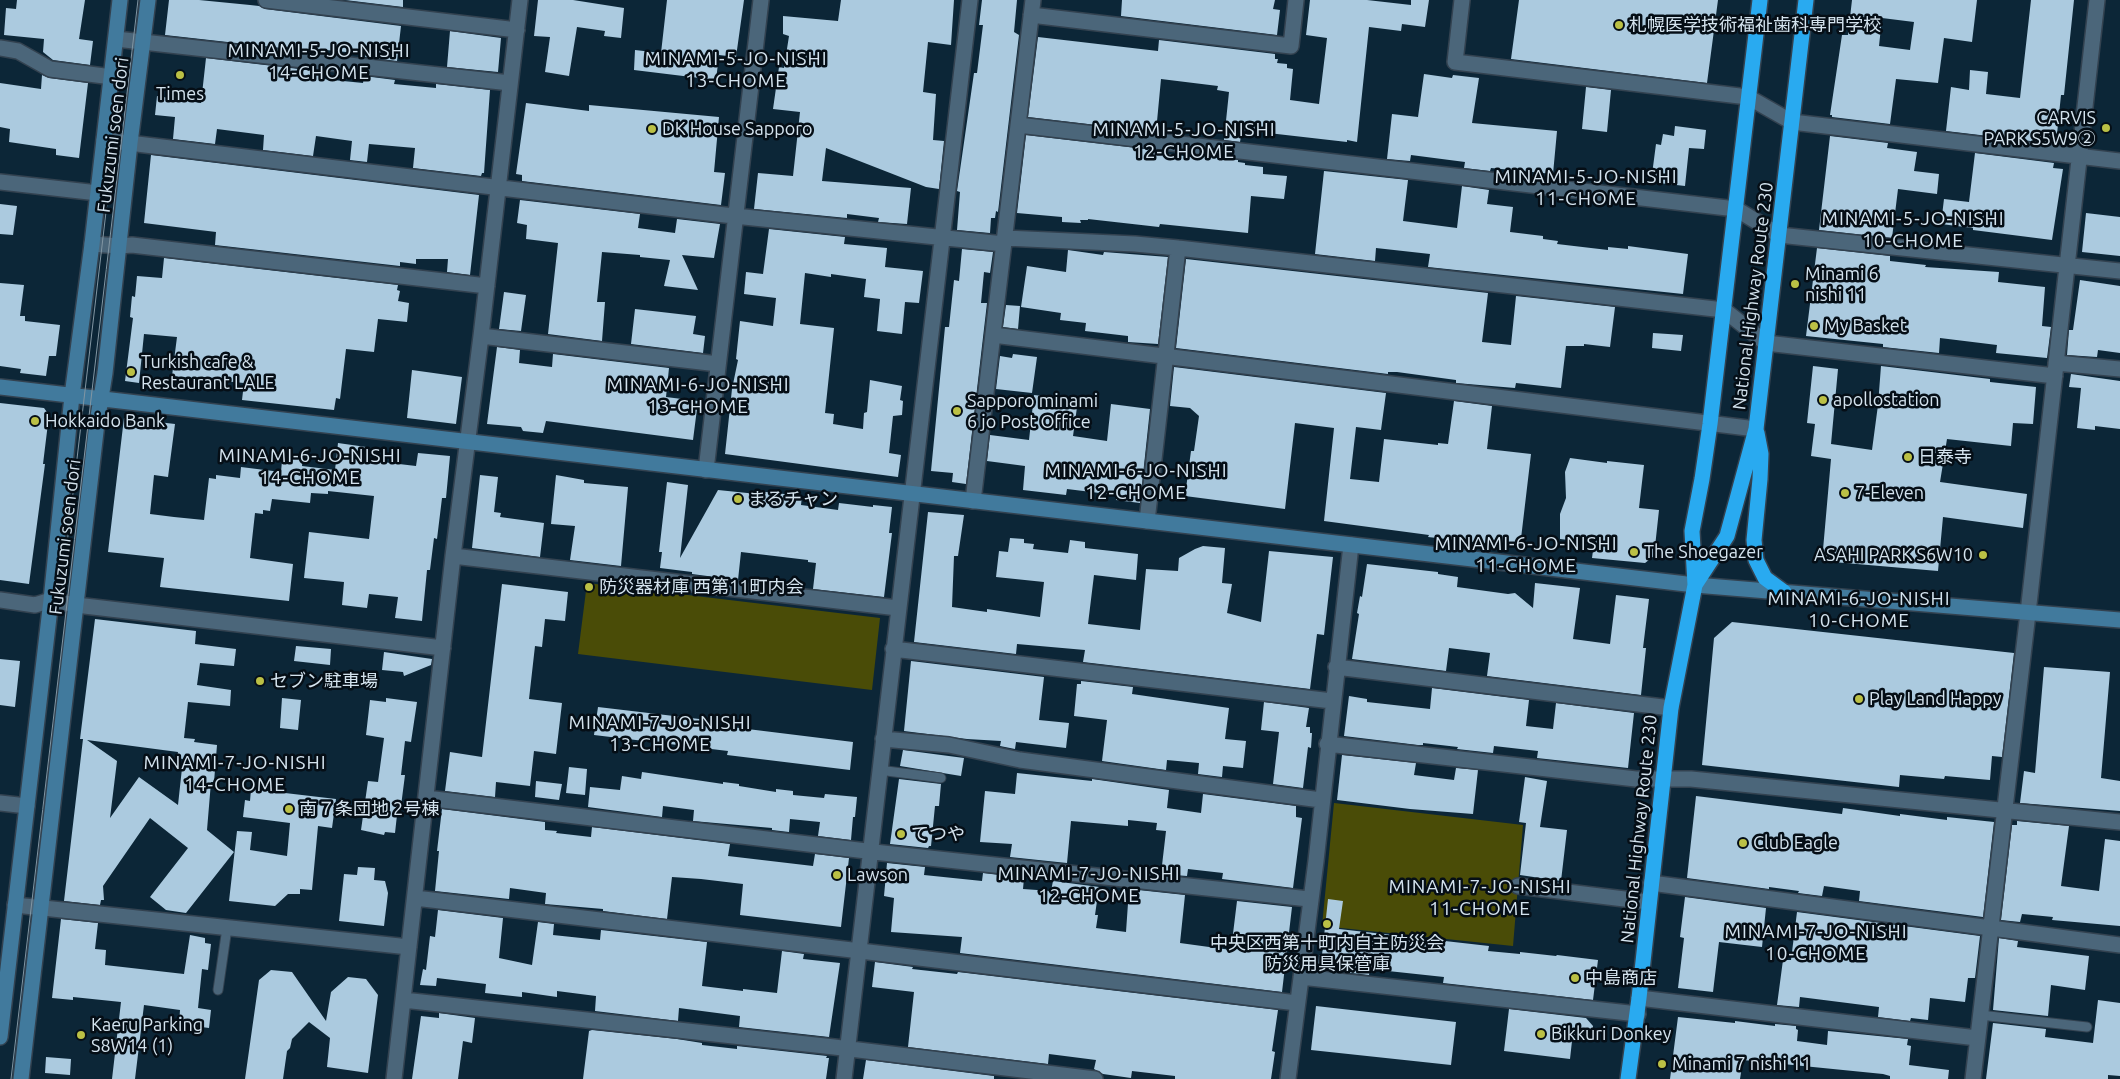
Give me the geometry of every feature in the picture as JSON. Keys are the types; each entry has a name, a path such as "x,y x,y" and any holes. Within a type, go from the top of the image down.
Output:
{"highway":[{"name":"National Highway Route 230","path":"1628,1079 1640,998 1651,883 1672,708 1695,585 1692,531 1710,424 1760,0"},
{"name":"National Highway Route 230","path":"1695,585 1726,536 1756,429 1806,0"},
{"path":"1756,429 1761,454 1754,540 1756,560 1765,578 1784,592"}],"street":[{"name":"Fukuzumi soen dori","path":"0,1037 5,953 15,905 27,806 72,396 92,244 120,0"},
{"name":"Fukuzumi soen dori","path":"21,1079 148,0"},
{"path":"266,0 517,30"},
{"path":"394,1079 453,556 482,336 520,0"},
{"path":"706,470 761,0"},
{"path":"844,1079 970,0"},
{"path":"973,501 1032,7 1291,46 1296,0"},
{"path":"1462,0 1455,62 1748,98 1792,122 2120,161"},
{"path":"1973,1079 2068,266 2097,0"},
{"path":"116,39 510,83"},
{"path":"0,48 18,51 50,69 112,76"},
{"path":"1018,125 1736,209 1779,235 2120,271"},
{"path":"104,140 942,239 1135,244 1724,310 1766,343 2056,370 2120,369"},
{"path":"0,182 98,193"},
{"path":"92,244 119,246 132,244 487,286"},
{"path":"1147,521 1178,248"},
{"path":"993,335 1756,429"},
{"path":"482,336 718,364"},
{"path":"0,387 1695,585 2120,620"},
{"path":"1288,1079 1316,861 1321,800 1351,544"},
{"path":"453,556 898,608"},
{"path":"0,600 35,604 51,600 76,605 443,648"},
{"path":"894,649 1332,701"},
{"path":"1336,667 1672,708"},
{"path":"883,739 948,745 1020,760 1321,800"},
{"path":"1328,744 1636,779 1691,780 2120,822"},
{"path":"426,798 870,851 1310,899"},
{"path":"0,803 27,806"},
{"path":"1651,883 2120,945"},
{"path":"1518,886 1649,902"},
{"path":"415,898 1297,1002"},
{"path":"15,905 409,948"},
{"path":"1301,977 1638,1014"},
{"path":"1640,998 1977,1038"},
{"path":"403,1000 847,1048 1095,1079"}],"lane":[{"path":"879,770 941,778"},
{"path":"218,990 226,928"},
{"path":"1980,1015 2087,1027"}],"shaded area":[{"path":"587,583 880,618 872,690 578,654"},
{"path":"1334,803 1523,825 1513,946 1322,926"}],"building":[{"path":"17,0 85,0 79,39 93,41 90,65 53,60 43,52 44,39 4,35 6,8 16,9"},
{"path":"169,0 199,0 259,6 265,9 401,26 397,61 365,57 366,54 326,50 326,53 165,35"},
{"path":"345,0 403,0 403,7"},
{"path":"538,0 573,0 624,8 621,38 604,36 605,31 577,27 569,76 545,72 550,37 534,36"},
{"path":"667,0 744,0 736,57 719,55 716,80 634,70 635,50 661,53"},
{"path":"841,0 954,0 951,45 928,42 923,92 936,94 933,140 944,141 939,189 926,187 826,148 822,181 911,188 907,224 878,222 879,218 847,214 847,218 754,209 758,173 793,176 800,112 773,109 779,67 784,68 789,36 783,34 783,16 838,21"},
{"path":"982,0 1017,0 1014,32 1019,35 998,212 996,211 995,218 991,218 990,233 957,230 960,192 957,191 974,73 977,73 983,25 979,25"},
{"path":"1122,0 1275,0 1273,9 1280,10 1277,35 1121,16"},
{"path":"1310,0 1367,0 1411,5 1411,0 1429,0 1425,27 1402,24 1401,31 1369,27 1357,142 1242,130 1240,142 1224,140 1229,92 1217,90 1218,86 1161,79 1156,132 1028,117 1038,37 1158,51 1159,40 1275,54 1275,59 1278,59 1277,63 1287,64 1287,68 1293,69 1290,100 1319,104 1327,38 1306,35"},
{"path":"1519,0 1718,0 1707,83 1511,59"},
{"path":"1852,0 1977,0 1972,42 1944,38 1938,83 1896,79 1890,124 1832,117 1830,115 1842,35 1848,35","holes":["1882,18 1914,22 1910,50 1879,46"]},
{"path":"2031,0 2074,0 2064,95 2061,95 2056,144 1946,131 1951,87 1969,90 1970,70 1988,72 1986,94 2020,98"},
{"path":"450,31 501,38 498,72 447,67"},
{"path":"206,58 324,72 323,79 363,83 364,76 395,80 394,84 436,88 436,84 490,90 484,173 481,176 413,168 415,148 369,144 367,162 350,160 352,141 316,136 313,156 263,150 264,135 217,129 215,144 173,139 175,117 155,115 157,96 201,103"},
{"path":"1424,74 1452,78 1453,75 1479,78 1472,123 1557,131 1553,174 1491,168 1490,171 1464,168 1465,162 1411,155 1410,161 1387,159 1392,114 1418,117"},
{"path":"42,75 49,78 88,83 79,158 56,155 56,149 9,142 10,129 0,127 0,83 41,89"},
{"path":"1586,87 1611,90 1607,132 1582,129"},
{"path":"526,103 589,111 589,105 719,117 714,172 725,173 721,205 522,181 522,175 516,174"},
{"path":"1675,126 1706,130 1704,149 1689,148 1685,186 1651,182 1656,144 1661,145 1663,134 1674,136"},
{"path":"1026,135 1154,150 1154,152 1191,157 1191,155 1238,160 1238,162 1245,163 1245,165 1263,167 1263,174 1287,176 1284,199 1251,196 1248,233 1160,224 1159,227 1088,219 1080,220 1081,223 1062,222 1062,217 1017,213"},
{"path":"1830,136 1888,143 1887,148 1917,152 1914,171 1939,174 1937,194 1898,189 1892,238 1819,230"},
{"path":"1975,153 2054,163 2053,168 2063,169 2052,240 1941,224 1944,199 1969,202"},
{"path":"151,155 479,195 470,275 447,272 448,259 416,259 416,264 400,262 400,266 215,245 216,232 144,223"},
{"path":"1324,171 1408,180 1403,221 1457,228 1462,186 1489,190 1487,204 1513,207 1510,232 1543,236 1543,239 1558,241 1557,244 1608,250 1608,247 1628,249 1628,246 1688,254 1683,294 1428,267 1430,254 1376,248 1375,261 1315,254"},
{"path":"520,200 640,214 638,228 675,233 677,219 720,224 714,258 682,255 698,290 664,286 670,260 602,252 597,302 605,302 602,341 548,334 558,243 526,239 527,225 517,223"},
{"path":"0,204 17,206 13,235 0,234"},
{"path":"2086,213 2120,217 2120,256 2082,252"},
{"path":"769,229 845,237 844,244 887,248 885,267 923,271 919,303 905,302 902,334 877,331 880,299 864,297 866,279 831,274 831,277 805,273 800,324 834,328 825,413 834,414 833,424 863,429 864,413 867,412 870,380 902,386 900,400 903,401 902,415 893,416 889,453 901,455 898,477 725,454 732,389 738,360 736,359 740,321 773,326 776,298 744,294 746,272 763,274"},
{"path":"1817,248 1890,256 1890,261 1926,265 1925,267 1999,272 1998,282 2045,287 2042,326 2051,327 2047,358 1996,353 1997,345 1940,338 1939,353 1883,347 1883,344 1806,336"},
{"path":"962,249 993,252 990,273 984,272 981,303 987,303 966,484 952,482 953,473 931,471 945,327 949,327 954,280 959,281"},
{"path":"1068,250 1103,255 1104,252 1168,257 1158,344 1128,342 1128,336 1085,331 1086,323 1060,320 1061,313 1021,307 1027,266 1066,272"},
{"path":"164,258 398,285 397,290 400,291 398,301 409,303 407,322 378,319 374,352 346,349 340,399 336,398 334,410 242,400 244,383 172,376 177,337 144,334 139,383 125,381 133,318 130,317 132,296 135,297 137,276 162,278"},
{"path":"1186,259 1488,293 1482,342 1511,345 1516,296 1615,307 1610,347 1584,344 1584,346 1566,346 1561,388 1516,383 1515,388 1456,383 1456,380 1397,372 1388,372 1388,374 1176,348"},
{"path":"2080,280 2120,286 2120,353 2098,350 2097,357 2067,355 2069,330 2073,330"},
{"path":"0,283 24,285 20,316 25,316 25,321 60,325 56,356 49,356 46,376 20,373 21,369 0,366"},
{"path":"504,292 526,295 521,331 499,329"},
{"path":"1006,305 1020,306 1018,329 1003,327"},
{"path":"635,309 696,316 693,334 705,336 703,353 631,344"},
{"path":"1653,333 1683,335 1681,351 1652,348"},
{"path":"497,347 520,350 519,363 552,367 553,354 669,368 666,397 698,401 693,440 546,421 543,433 523,431 521,427 487,424"},
{"path":"1013,354 1037,357 1032,393 996,389 1000,356 1012,358"},
{"path":"1813,366 1838,369 1831,444 1872,450 1881,366 1990,379 1990,382 2036,387 2033,424 2013,423 2011,446 1947,439 1940,482 2027,494 2023,528 1943,517 1938,571 1822,561 1831,459 1811,456 1815,424 1807,423"},
{"path":"1174,367 1386,393 1381,430 1356,427 1350,479 1379,482 1384,439 1438,445 1438,443 1448,444 1454,401 1492,406 1487,449 1531,454 1520,547 1428,537 1429,535 1324,521 1334,428 1295,423 1285,509 1185,496 1191,451 1194,451 1199,416 1190,408 1170,406"},
{"path":"412,370 462,377 456,424 407,418"},
{"path":"2071,374 2120,381 2120,429 2095,426 2095,430 2077,428 2081,388 2069,387"},
{"path":"1034,395 1078,400 1073,436 1107,441 1111,404 1150,409 1140,503 1116,500 1116,495 1067,489 1066,495 1023,490 1025,466 987,461 990,435 1029,440"},
{"path":"0,403 44,408 49,415 43,464 45,464 29,584 0,580"},
{"path":"124,418 175,424 168,477 154,475 150,514 174,517 204,520 209,478 216,479 216,475 240,478 241,467 281,472 282,461 289,462 289,454 303,455 302,466 335,470 338,443 366,447 365,460 416,466 418,453 450,456 446,498 442,498 437,539 434,538 430,570 427,570 422,621 395,618 398,597 369,594 367,608 342,605 344,582 304,578 309,532 369,539 374,496 328,491 328,494 311,493 310,503 272,499 270,511 263,510 263,514 255,513 250,558 293,564 289,601 160,587 164,558 108,552"},
{"path":"1570,458 1644,465 1639,508 1659,510 1654,556 1645,563 1592,558 1594,543 1560,539 1560,514 1566,498 1565,472"},
{"path":"480,475 498,477 494,512 501,513 500,517 544,523 540,557 472,548"},
{"path":"556,475 584,480 584,483 628,487 621,566 570,560 575,526 551,524"},
{"path":"667,482 688,485 680,558 718,490 757,494 757,491 802,496 801,505 838,510 839,503 892,507 889,533 892,533 884,597 813,589 816,563 808,562 808,560 741,552 738,580 660,568 662,552 659,552"},
{"path":"928,512 964,515 958,556 954,556 952,607 987,612 987,609 1040,617 1044,582 996,577 999,551 1008,552 1010,538 1024,539 1024,543 1034,544 1033,549 1068,553 1070,540 1085,542 1085,548 1138,554 1136,580 1094,575 1088,624 1140,630 1146,569 1178,571 1179,558 1195,549 1203,546 1225,548 1222,583 1232,584 1227,613 1261,622 1269,551 1333,557 1324,635 1317,634 1310,689 1083,662 1085,650 1017,644 1016,654 914,642"},
{"path":"1367,564 1438,572 1438,574 1458,577 1457,587 1508,594 1515,593 1533,608 1535,583 1580,588 1573,639 1610,644 1616,595 1649,599 1643,648 1646,648 1641,695 1487,676 1490,653 1449,648 1446,671 1352,659 1359,614 1357,613 1360,596 1362,597"},
{"path":"502,584 568,592 565,621 545,619 542,647 535,646 529,699 562,703 556,754 534,751 530,786 496,782 495,797 445,791 450,752 482,757"},
{"path":"95,619 196,631 195,644 236,649 234,666 200,663 197,685 231,690 230,706 188,702 184,738 195,739 194,742 217,745 214,782 211,782 207,830 234,852 186,913 166,910 150,897 188,848 150,818 103,886 104,900 101,900 100,905 64,901 83,739 80,739","holes":["87,740 178,752 177,758 183,759 178,805 139,777 110,818 117,761"]},
{"name":"Play Land Happy","path":"1732,622 2014,653 2002,757 1992,756 1990,780 1945,776 1944,779 1900,775 1899,787 1702,765 1714,638"},
{"path":"296,646 331,649 330,665 294,661"},
{"path":"384,652 432,659 431,665 404,676 403,672 382,670"},
{"path":"0,659 20,661 15,707 0,705"},
{"path":"911,661 1044,677 1039,720 1069,723 1066,748 1016,742 1015,749 1000,746 1001,741 904,731"},
{"path":"2044,667 2110,672 2101,778 2120,781 2120,811 2020,803 2024,771 2035,773"},
{"path":"1081,681 1133,687 1132,694 1229,708 1225,739 1246,741 1243,768 1223,766 1222,777 1198,774 1199,763 1167,760 1166,770 1102,761 1107,720 1074,716 1077,684 1081,684"},
{"path":"1432,688 1529,700 1526,726 1553,729 1556,703 1634,713 1628,768 1537,758 1538,751 1494,746 1493,753 1423,743 1423,745 1418,745 1344,736 1349,696 1367,699 1367,702 1430,709"},
{"path":"282,698 301,700 298,730 280,728"},
{"path":"386,698 417,702 411,742 405,741 401,775 405,775 401,806 398,806 395,833 385,832 384,835 361,830 368,781 378,782 384,738 366,735 370,700 386,702"},
{"path":"1264,702 1309,708 1306,727 1310,727 1310,733 1312,733 1311,748 1308,747 1303,788 1273,784 1279,732 1261,730"},
{"path":"598,707 716,721 715,725 853,742 850,770 727,755 728,751 594,735"},
{"path":"903,750 964,758 961,776 900,766"},
{"path":"1342,755 1416,763 1414,775 1454,780 1456,768 1478,770 1473,814 1337,800"},
{"path":"569,767 587,769 585,795 566,793"},
{"path":"642,772 723,784 723,782 739,784 739,786 776,792 776,789 793,791 793,795 824,798 825,794 857,797 851,840 818,836 820,822 790,819 789,832 772,830 772,828 693,821 694,810 663,806 662,817 588,807 590,787 620,790 622,776 641,779"},
{"path":"1017,773 1092,781 1092,779 1169,790 1167,808 1201,813 1203,794 1296,806 1296,817 1302,818 1293,888 1222,879 1223,873 1188,869 1187,876 1161,874 1166,831 1156,830 1157,823 1128,820 1128,826 1071,821 1067,863 1010,857 1012,844 980,842 985,791 1015,794"},
{"path":"1525,777 1547,781 1540,827 1567,830 1561,881 1520,875 1526,823 1519,822"},
{"path":"899,779 941,784 939,806 935,806 931,846 928,848 890,844"},
{"path":"536,781 562,784 559,800 535,797"},
{"path":"251,789 336,799 332,828 318,826 312,890 300,889 300,894 288,894 275,906 229,901 237,831 252,832 250,850 287,856 290,823 243,817 245,800 250,801"},
{"path":"1696,796 1842,814 1843,808 1900,816 1900,814 1947,820 1947,817 1994,822 1983,917 1859,901 1860,891 1824,886 1822,896 1769,887 1769,889 1687,878"},
{"path":"442,809 545,822 545,830 557,831 556,833 591,837 592,827 730,844 728,856 813,866 815,854 849,858 841,927 740,915 743,884 701,879 672,877 667,919 603,911 603,909 545,904 546,893 510,888 509,899 435,891"},
{"path":"2017,821 2069,826 2061,886 2099,891 2105,839 2120,841 2120,926 2052,920 2053,917 2022,914 2020,922 2001,920 2012,825 2017,825"},
{"path":"887,863 925,867 924,875 982,881 983,873 1024,878 1023,889 1051,891 1053,881 1099,887 1095,915 1098,915 1096,928 1126,932 1129,889 1185,895 1180,943 1231,950 1237,901 1292,907 1282,992 960,953 962,937 891,932 894,898 884,896"},
{"path":"358,867 375,868 374,880 385,881 388,893 384,926 339,921 344,874 357,875"},
{"path":"1685,897 1766,908 1762,947 1719,942 1713,992 1678,988 1684,938 1680,937"},
{"path":"1328,899 1343,901 1339,929 1489,946 1488,951 1557,955 1598,960 1593,1000 1443,983 1444,977 1370,969 1369,975 1318,969 1319,955 1322,955"},
{"path":"438,910 503,918 499,958 532,965 538,922 554,924 553,935 600,940 601,930 707,942 702,986 777,993 782,951 804,954 803,959 840,963 829,1037 739,1027 740,1016 679,1008 678,1021 595,1011 596,996 557,991 557,997 522,992 522,997 485,993 486,984 437,978 436,986 420,985 423,969 426,970 430,936 435,937"},
{"path":"1797,912 1980,936 1975,978 1968,978 1965,1002 1930,998 1928,1020 1911,1018 1910,1021 1878,1017 1879,1007 1800,997 1799,1007 1777,1005 1783,960 1791,960"},
{"path":"61,919 98,923 95,949 106,950 105,965 184,974 190,935 205,938 205,943 211,944 208,970 202,969 198,1008 211,1010 209,1028 179,1024 180,1010 144,1005 135,1079 112,1079 121,1002 73,997 73,1000 52,998"},
{"path":"1999,938 2018,941 2017,947 2089,956 2085,990 2051,985 2048,1016 1993,1010"},
{"path":"875,962 913,967 912,969 957,974 958,972 1278,1010 1272,1051 1275,1052 1271,1079 1175,1079 1175,1076 1132,1071 1131,1078 1103,1074 1094,1069 1096,1060 1049,1054 1048,1064 908,1047 914,992 872,987"},
{"path":"271,970 292,972 326,1021 331,992 348,977 366,979 378,995 368,1073 327,1067 330,1038 309,1022 292,1039 290,1048 287,1051 283,1079 245,1079 259,980"},
{"path":"2098,1000 2120,1003 2120,1076 2108,1075 2108,1079 1986,1079 1993,1023 2046,1029 2045,1037 2093,1043"},
{"path":"1316,1006 1456,1022 1451,1065 1311,1050"},
{"path":"1509,1009 1586,1018 1593,1026 1592,1037 1572,1041 1570,1059 1504,1051"},
{"path":"439,1013 475,1018 472,1043 463,1041 458,1079 412,1079 421,1016 439,1018"},
{"path":"1678,1017 1735,1023 1735,1021 1775,1026 1775,1024 1796,1026 1798,1030 1797,1041 1827,1045 1828,1031 1908,1039 1907,1045 1911,1046 1909,1065 1949,1070 1948,1079 1890,1079 1890,1076 1883,1074 1743,1060 1740,1079 1670,1079"},
{"path":"589,1031 677,1039 702,1043 702,1045 737,1049 737,1046 827,1056 826,1058 829,1058 826,1079 583,1079"},
{"path":"46,1057 71,1059 70,1075 45,1073"},
{"path":"866,1060 994,1076 994,1079 863,1079"}],"tram line":[{"path":"11,1079 138,0"},
{"path":"61,595 110,178"}],"place":[{"name":"札幌医学技術福祉歯科専門学校","path":"1619,25"},
{"name":"Times","path":"180,75"},
{"name":"CARVIS PARK S5W9②","path":"2106,128"},
{"name":"DK House Sapporo","path":"652,129"},
{"name":"Minami 6 nishi 11","path":"1795,284"},
{"name":"My Basket","path":"1814,326"},
{"name":"Turkish cafe & Restaurant LALE","path":"131,372"},
{"name":"apollostation","path":"1823,400"},
{"name":"Sapporo minami 6 jo Post Office","path":"957,411"},
{"name":"Hokkaido Bank","path":"35,421"},
{"name":"日泰寺","path":"1908,457"},
{"name":"7-Eleven","path":"1845,493"},
{"name":"まるチャン","path":"738,499"},
{"name":"The Shoegazer","path":"1634,552"},
{"name":"ASAHI PARK S6W10","path":"1983,555"},
{"name":"防災器材庫 西第11町内会","path":"589,587"},
{"name":"セブン駐車場","path":"260,681"},
{"name":"Play Land Happy","path":"1859,699"},
{"name":"南７条団地 2号棟","path":"289,809"},
{"name":"てつや","path":"901,834"},
{"name":"Club Eagle","path":"1743,843"},
{"name":"Lawson","path":"837,875"},
{"name":"中央区西第十町内自主防災会 防災用具保管庫","path":"1327,924"},
{"name":"中島商店","path":"1575,978"},
{"name":"Bikkuri Donkey","path":"1541,1034"},
{"name":"Kaeru Parking S8W14 (1)","path":"81,1035"},
{"name":"Minami 7 nishi 11","path":"1662,1064"}],"district":[{"name":"MINAMI-5-JO-NISHI 14-CHOME","path":"319,62"},
{"name":"MINAMI-5-JO-NISHI 13-CHOME","path":"736,70"},
{"name":"MINAMI-5-JO-NISHI 12-CHOME","path":"1184,141"},
{"name":"MINAMI-5-JO-NISHI 11-CHOME","path":"1586,188"},
{"name":"MINAMI-5-JO-NISHI 10-CHOME","path":"1913,230"},
{"name":"MINAMI-6-JO-NISHI 13-CHOME","path":"698,396"},
{"name":"MINAMI-6-JO-NISHI 14-CHOME","path":"310,467"},
{"name":"MINAMI-6-JO-NISHI 12-CHOME","path":"1136,482"},
{"name":"MINAMI-6-JO-NISHI 11-CHOME","path":"1526,555"},
{"name":"MINAMI-6-JO-NISHI 10-CHOME","path":"1859,610"},
{"name":"MINAMI-7-JO-NISHI 13-CHOME","path":"660,734"},
{"name":"MINAMI-7-JO-NISHI 14-CHOME","path":"235,774"},
{"name":"MINAMI-7-JO-NISHI 12-CHOME","path":"1089,885"},
{"name":"MINAMI-7-JO-NISHI 11-CHOME","path":"1480,898"},
{"name":"MINAMI-7-JO-NISHI 10-CHOME","path":"1816,943"}]}
